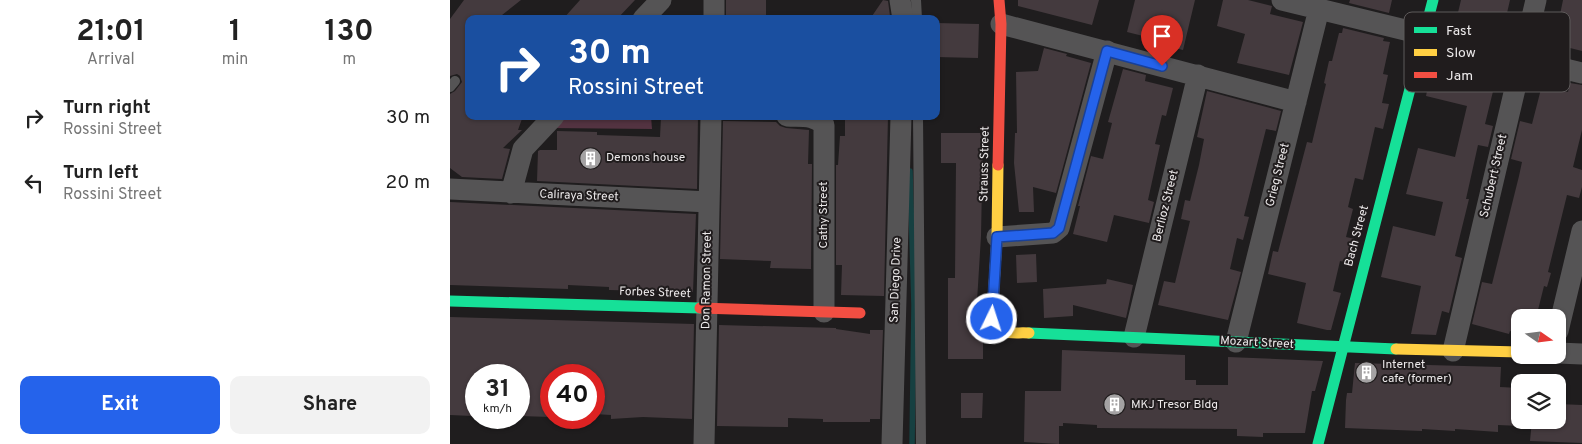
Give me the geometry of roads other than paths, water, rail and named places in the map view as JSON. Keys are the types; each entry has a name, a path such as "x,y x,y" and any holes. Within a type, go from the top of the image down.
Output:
{"street":[{"path":"647,15 661,0"},
{"path":"714,0 714,15"},
{"path":"900,0 902,15"},
{"name":"Strauss Street","path":"995,327 992,319 997,237 1001,24 999,0"},
{"path":"1282,0 1328,7 1404,29"},
{"name":"Grieg Street","path":"1236,342 1296,102 1328,7"},
{"path":"1001,24 1296,102"},
{"path":"997,237 1053,233 1059,228 1107,51"},
{"name":"Berlioz Street","path":"1134,337 1198,75"},
{"name":"Bach Street","path":"1318,444 1342,346 1410,92"},
{"name":"Schubert Street","path":"1453,351 1514,92"},
{"path":"511,193 523,149 550,120"},
{"name":"Don Ramon Street","path":"704,444 712,120"},
{"name":"Cathy Street","path":"820,120 824,124 824,312"},
{"name":"San Diego Drive","path":"892,444 901,120"},
{"name":"Caliraya Street","path":"450,189 709,202"},
{"path":"1563,309 1582,230"},
{"name":"Forbes Street","path":"450,301 860,313"},
{"name":"Mozart Street","path":"995,327 1002,332 1511,352"},
{"path":"1566,353 1582,354"}],"lane":[{"path":"916,0 917,15"},
{"path":"918,120 921,444"}],"waterway":[{"path":"910,171 914,305 912,444"}],"place":[{"name":"Demons house","path":"590,158"},
{"name":"Internet cafe (former)","path":"1366,372"},
{"name":"MKJ Tresor Bldg","path":"1115,405"}]}
